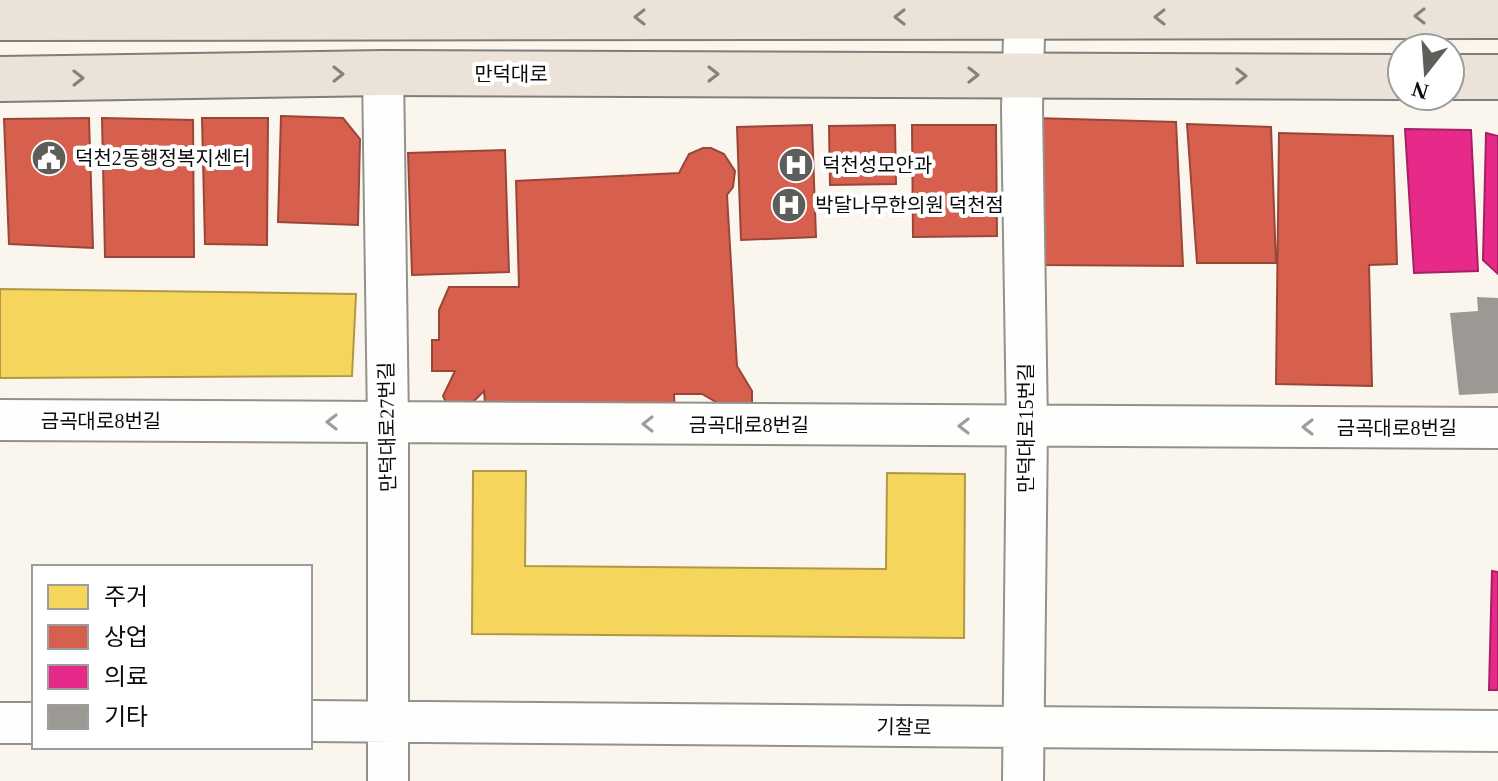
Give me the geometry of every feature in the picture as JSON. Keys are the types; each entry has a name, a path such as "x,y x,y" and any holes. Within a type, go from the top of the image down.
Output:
{"main road":[{"path":"0,18 386,8 1025,8 1498,16"},
{"name":"만덕대로","path":"0,79 383,73 1386,77"},
{"path":"1466,77 1498,77"}],"street":[{"name":"만덕대로15번길","path":"1023,781 1027,426 1025,8"},
{"name":"만덕대로27번길","path":"383,73 388,422 388,781"},
{"name":"금곡대로8번길","path":"0,420 1498,428"},
{"name":"기찰로","path":"312,721 1498,731"},
{"path":"0,723 32,723"}],"building: 주거":[{"path":"0,289 356,294 352,376 0,378"},
{"path":"473,471 526,471 525,566 886,569 887,473 965,474 964,638 472,634"}],"building: 상업":[{"path":"281,116 343,118 360,139 358,225 278,222"},
{"path":"89,118 93,248 9,244 4,119"},
{"path":"102,118 193,120 194,257 105,257"},
{"path":"202,118 268,118 267,245 205,244"},
{"path":"1034,118 1176,122 1183,266 1041,265"},
{"path":"1187,124 1271,127 1276,263 1197,263"},
{"path":"812,125 816,237 741,240 737,127"},
{"path":"895,125 896,184 830,185 829,126"},
{"path":"912,125 996,125 997,236 913,237"},
{"path":"1279,133 1393,136 1397,264 1369,265 1372,386 1276,384"},
{"path":"703,148 724,154 735,171 733,187 727,195 737,366 752,391 752,407 728,409 702,394 674,394 675,415 486,415 484,391 468,407 447,405 443,396 455,371 432,371 432,340 439,340 439,310 449,287 519,287 516,181 679,173 689,154"},
{"path":"505,150 509,272 412,275 408,153"}],"building: 의료":[{"path":"1405,129 1471,130 1478,271 1414,273"},
{"path":"1486,133 1498,136 1498,274 1483,260"},
{"path":"1492,571 1498,572 1498,690 1489,690"}],"building: 기타":[{"path":"1477,297 1498,298 1498,393 1459,395 1450,313 1478,311"}],"place":[{"name":"덕천2동행정복지센터","path":"49,158"},
{"name":"덕천성모안과","path":"796,165"},
{"name":"박달나무한의원 덕천점","path":"789,205"}]}
